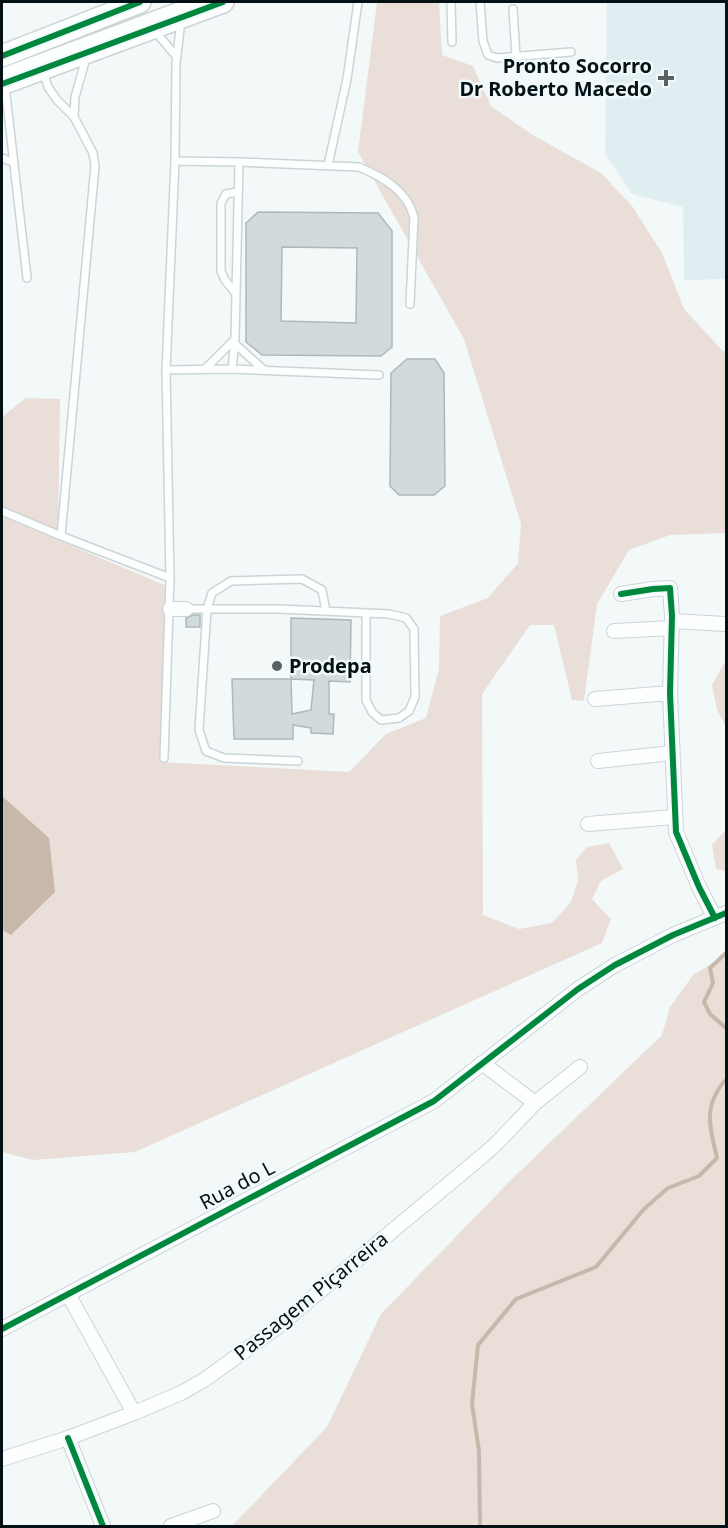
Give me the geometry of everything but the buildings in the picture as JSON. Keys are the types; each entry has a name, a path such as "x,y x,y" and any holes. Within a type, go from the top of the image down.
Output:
{"main road":[{"path":"2,67 106,8 140,2"},
{"path":"2,67 42,69 152,28 185,9 223,2"}],"street":[{"path":"621,594 670,588 672,624 670,693 676,832 699,887 721,915"},
{"path":"170,609 186,609"},
{"path":"614,631 672,624 725,624"},
{"path":"595,699 670,693"},
{"path":"598,761 672,753"},
{"path":"588,824 674,817"},
{"name":"Rua do L","path":"2,1329 434,1101 578,989 615,965 673,935 721,915"},
{"path":"482,1063 535,1103"},
{"name":"Passagem Piçarreira","path":"2,1459 68,1438 134,1413 181,1393 204,1380 279,1326 495,1145 535,1103 580,1067"},
{"path":"68,1293 134,1413"},
{"path":"68,1438 103,1527"},
{"path":"171,1527 213,1510"}],"lane":[{"path":"328,165 347,79 358,2"},
{"path":"451,2 453,42"},
{"path":"480,2 483,41 488,55 497,58 571,52"},
{"path":"27,278 2,67 185,9 176,56 175,160 166,370 170,609 164,758"},
{"path":"513,9 516,56"},
{"path":"152,28 176,56"},
{"path":"74,117 75,97 88,52"},
{"path":"42,69 48,87 74,117 93,153 95,166 62,536"},
{"path":"2,158 13,162"},
{"path":"175,160 359,167 377,174 393,184 412,208 414,218 410,304"},
{"path":"232,369 235,342 239,162"},
{"path":"236,294 221,271 221,203 226,194 238,192"},
{"path":"205,369 235,342"},
{"path":"235,342 264,370"},
{"path":"166,370 232,369 379,375"},
{"path":"2,511 170,578"},
{"path":"298,761 224,759 206,751 199,730 207,609 212,593 231,580 302,579 322,590 326,611"},
{"path":"186,609 279,609 389,614 406,618 414,629 415,697 409,711 399,718 381,720 372,712 366,700 366,613"}],"shaded area":[{"path":"377,2 439,2 442,55 473,66 491,106 531,134 601,173 632,206 662,253 684,309 723,351 726,351 726,533 670,535 629,550 597,604 584,701 572,700 554,625 530,625 482,694 483,915 519,929 552,923 571,902 578,881 576,860 587,847 609,843 623,869 601,881 592,899 611,919 602,943 135,1152 33,1160 2,1152 2,417 26,398 60,399 58,540 169,587 161,762 349,772 386,734 426,718 439,669 440,616 488,598 518,563 521,524 464,339 358,152"},
{"name":"Pronto Socorro Dr Roberto Macedo","path":"607,2 726,2 726,279 684,280 683,207 632,194 605,154"},
{"path":"726,660 726,727 717,710 712,685"},
{"path":"2,796 49,838 55,892 11,935 2,930"},
{"path":"726,830 726,871 716,869 712,845"},
{"path":"726,955 726,1526 232,1526 327,1427 381,1314 513,1178 662,1035 670,1007 693,975"}],"waterway":[{"path":"726,953 710,968 713,983 704,1002 710,1014 726,1028"},
{"path":"480,1526 479,1451 472,1404 478,1345 516,1299 596,1267 644,1209 668,1188 699,1176 717,1158 711,1133 710,1116 713,1100 726,1080"}],"cycle path":[{"path":"2,56 140,2"},
{"path":"2,84 223,2"},
{"path":"621,594 670,588 672,616 670,693 676,832 715,918"},
{"path":"2,1329 434,1101 578,989 615,965 673,935 726,913"},
{"path":"68,1438 103,1526"}],"place":[{"name":"Pronto Socorro Dr Roberto Macedo","path":"666,78"},
{"name":"Prodepa","path":"277,666"}]}
